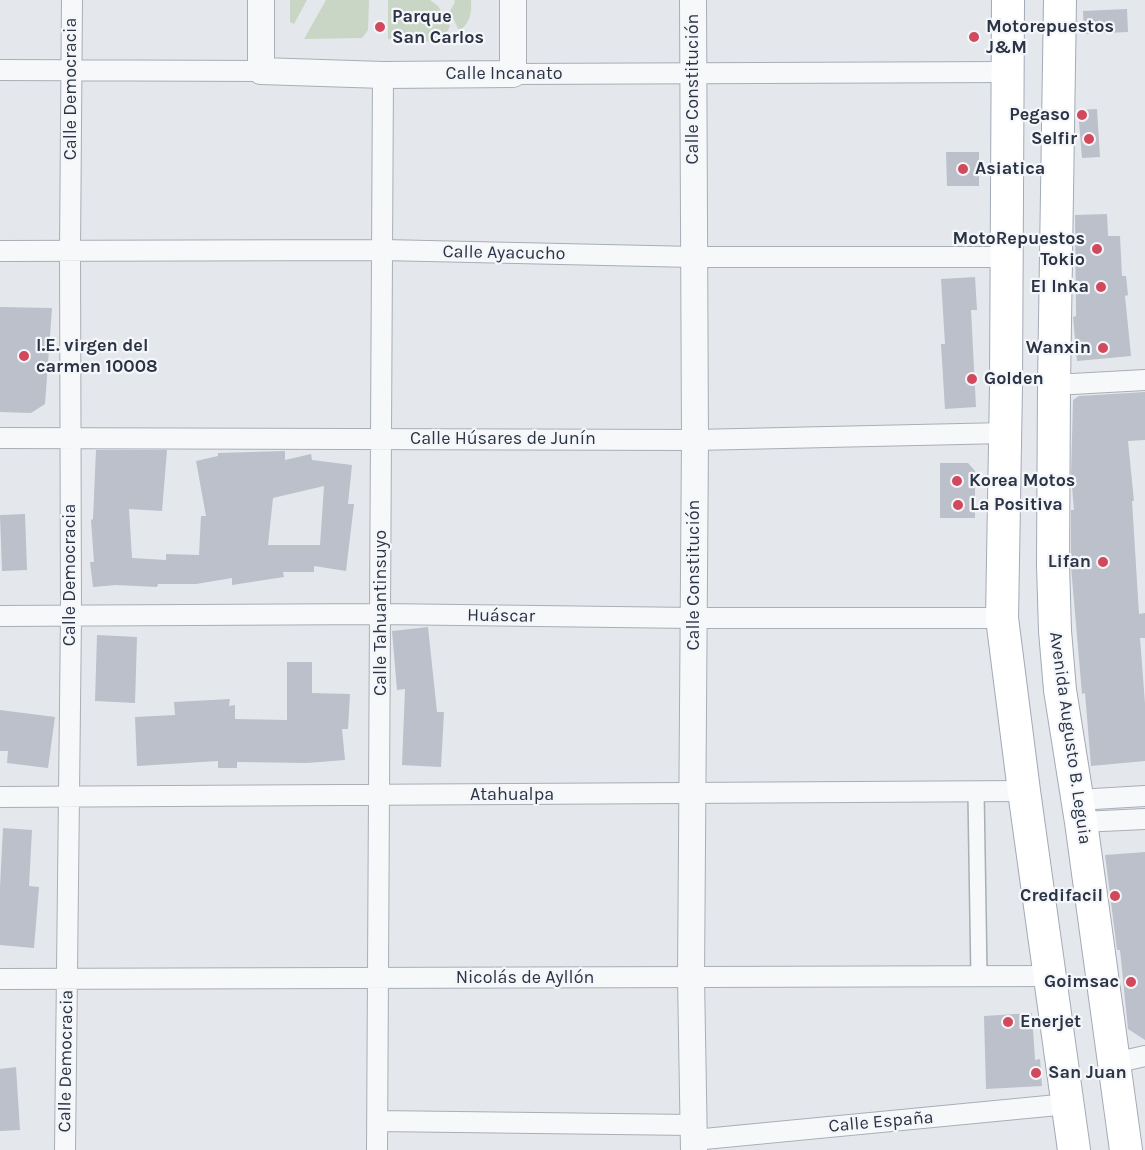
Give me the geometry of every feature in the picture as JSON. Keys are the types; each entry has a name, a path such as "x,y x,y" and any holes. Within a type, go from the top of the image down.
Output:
{"main road":[{"path":"1008,0 1002,618 1074,1150"},
{"name":"Avenida Augusto B. Leguia","path":"1060,0 1054,385 1055,631 1060,690 1126,1150"},
{"path":"1006,386 1054,385"}],"street":[{"name":"Calle Democracia","path":"65,1150 71,616 72,0"},
{"path":"261,0 261,71"},
{"path":"513,0 513,74"},
{"name":"Calle Constitución","path":"693,0 695,440 691,978 694,1138"},
{"name":"Calle Incanato","path":"0,70 261,71 383,75 1007,72"},
{"name":"Calle Tahuantinsuyo","path":"377,1150 381,796 383,75"},
{"name":"Calle Ayacucho","path":"0,251 383,250 694,256 1007,257"},
{"path":"1054,385 1145,380"},
{"name":"Calle Húsares de Junín","path":"0,438 695,440 1005,433"},
{"name":"Huáscar","path":"0,616 381,614 693,618 1002,618"},
{"name":"Atahualpa","path":"0,797 1024,791"},
{"path":"976,792 979,977"},
{"path":"1079,811 1145,796"},
{"path":"1079,811 1145,819"},
{"name":"Nicolás de Ayllón","path":"0,979 1050,976"},
{"path":"1114,1063 1145,1056"},
{"name":"Calle España","path":"378,1121 694,1138 1068,1104"}],"green space":[{"path":"290,0 307,0 294,24 290,22"},
{"path":"326,0 369,0 368,30 362,38 304,39"},
{"path":"388,0 430,0 438,6 450,26 442,42 388,39"},
{"path":"454,0 471,0 470,18 459,31 450,11"}],"building":[{"path":"1127,9 1128,32 1084,34 1083,11"},
{"name":"Selfir","path":"1097,109 1100,157 1082,158 1078,110"},
{"name":"Asiatica","path":"946,152 979,152 979,186 947,186"},
{"path":"1107,214 1108,236 1120,236 1122,276 1126,276 1128,295 1125,296 1131,356 1077,361 1073,317 1076,316 1075,215"},
{"path":"975,277 977,310 971,310 976,407 945,409 941,344 945,344 941,279"},
{"name":"I.E. virgen del carmen 10008","path":"0,307 52,308 45,404 31,413 0,412"},
{"path":"1145,392 1145,440 1128,441 1134,501 1132,501 1139,614 1145,613 1145,638 1140,638 1145,704 1145,761 1091,766 1071,567 1071,510 1074,510 1071,476 1073,400 1079,396"},
{"path":"96,450 167,450 162,511 129,509 132,558 166,560 166,554 199,555 201,516 206,516 196,461 218,456 218,453 285,451 285,460 311,454 312,460 352,465 348,504 354,504 346,571 314,566 314,572 283,572 284,577 232,585 232,578 196,584 158,584 157,587 116,585 93,587 90,562 94,562 91,520 93,519","holes":["324,486 320,545 268,545 273,498"]},
{"path":"940,463 968,463 975,471 975,518 940,518"},
{"path":"25,514 27,570 2,571 0,515"},
{"path":"428,627 437,712 444,712 441,767 402,765 405,689 397,690 392,631"},
{"path":"97,635 137,637 135,703 95,701"},
{"path":"287,662 312,662 312,693 350,694 348,729 342,729 345,760 307,763 237,762 237,768 218,768 218,761 137,766 135,717 175,715 174,702 230,699 229,706 235,705 235,719 287,720"},
{"path":"0,710 55,717 48,768 7,763 8,751 0,751"},
{"path":"3,828 32,830 29,886 39,887 34,948 0,945"},
{"path":"1145,852 1145,1040 1128,1029 1120,950 1117,950 1105,855"},
{"path":"1032,1013 1035,1060 1040,1059 1042,1086 986,1089 984,1016"},
{"path":"16,1067 20,1130 0,1131 0,1069"}],"place":[{"name":"Parque San Carlos","path":"380,27"},
{"name":"Motorepuestos J&M","path":"974,37"},
{"name":"Pegaso","path":"1082,115"},
{"name":"Selfir","path":"1089,139"},
{"name":"Asiatica","path":"963,169"},
{"name":"MotoRepuestos Tokio","path":"1097,249"},
{"name":"El Inka","path":"1101,287"},
{"name":"Wanxin","path":"1103,348"},
{"name":"I.E. virgen del carmen 10008","path":"24,356"},
{"name":"Golden","path":"972,379"},
{"name":"Korea Motos","path":"957,481"},
{"name":"La Positiva","path":"958,505"},
{"name":"Lifan","path":"1103,562"},
{"name":"Credifacil","path":"1115,896"},
{"name":"Goimsac","path":"1131,982"},
{"name":"Enerjet","path":"1008,1022"},
{"name":"San Juan","path":"1036,1073"}]}
